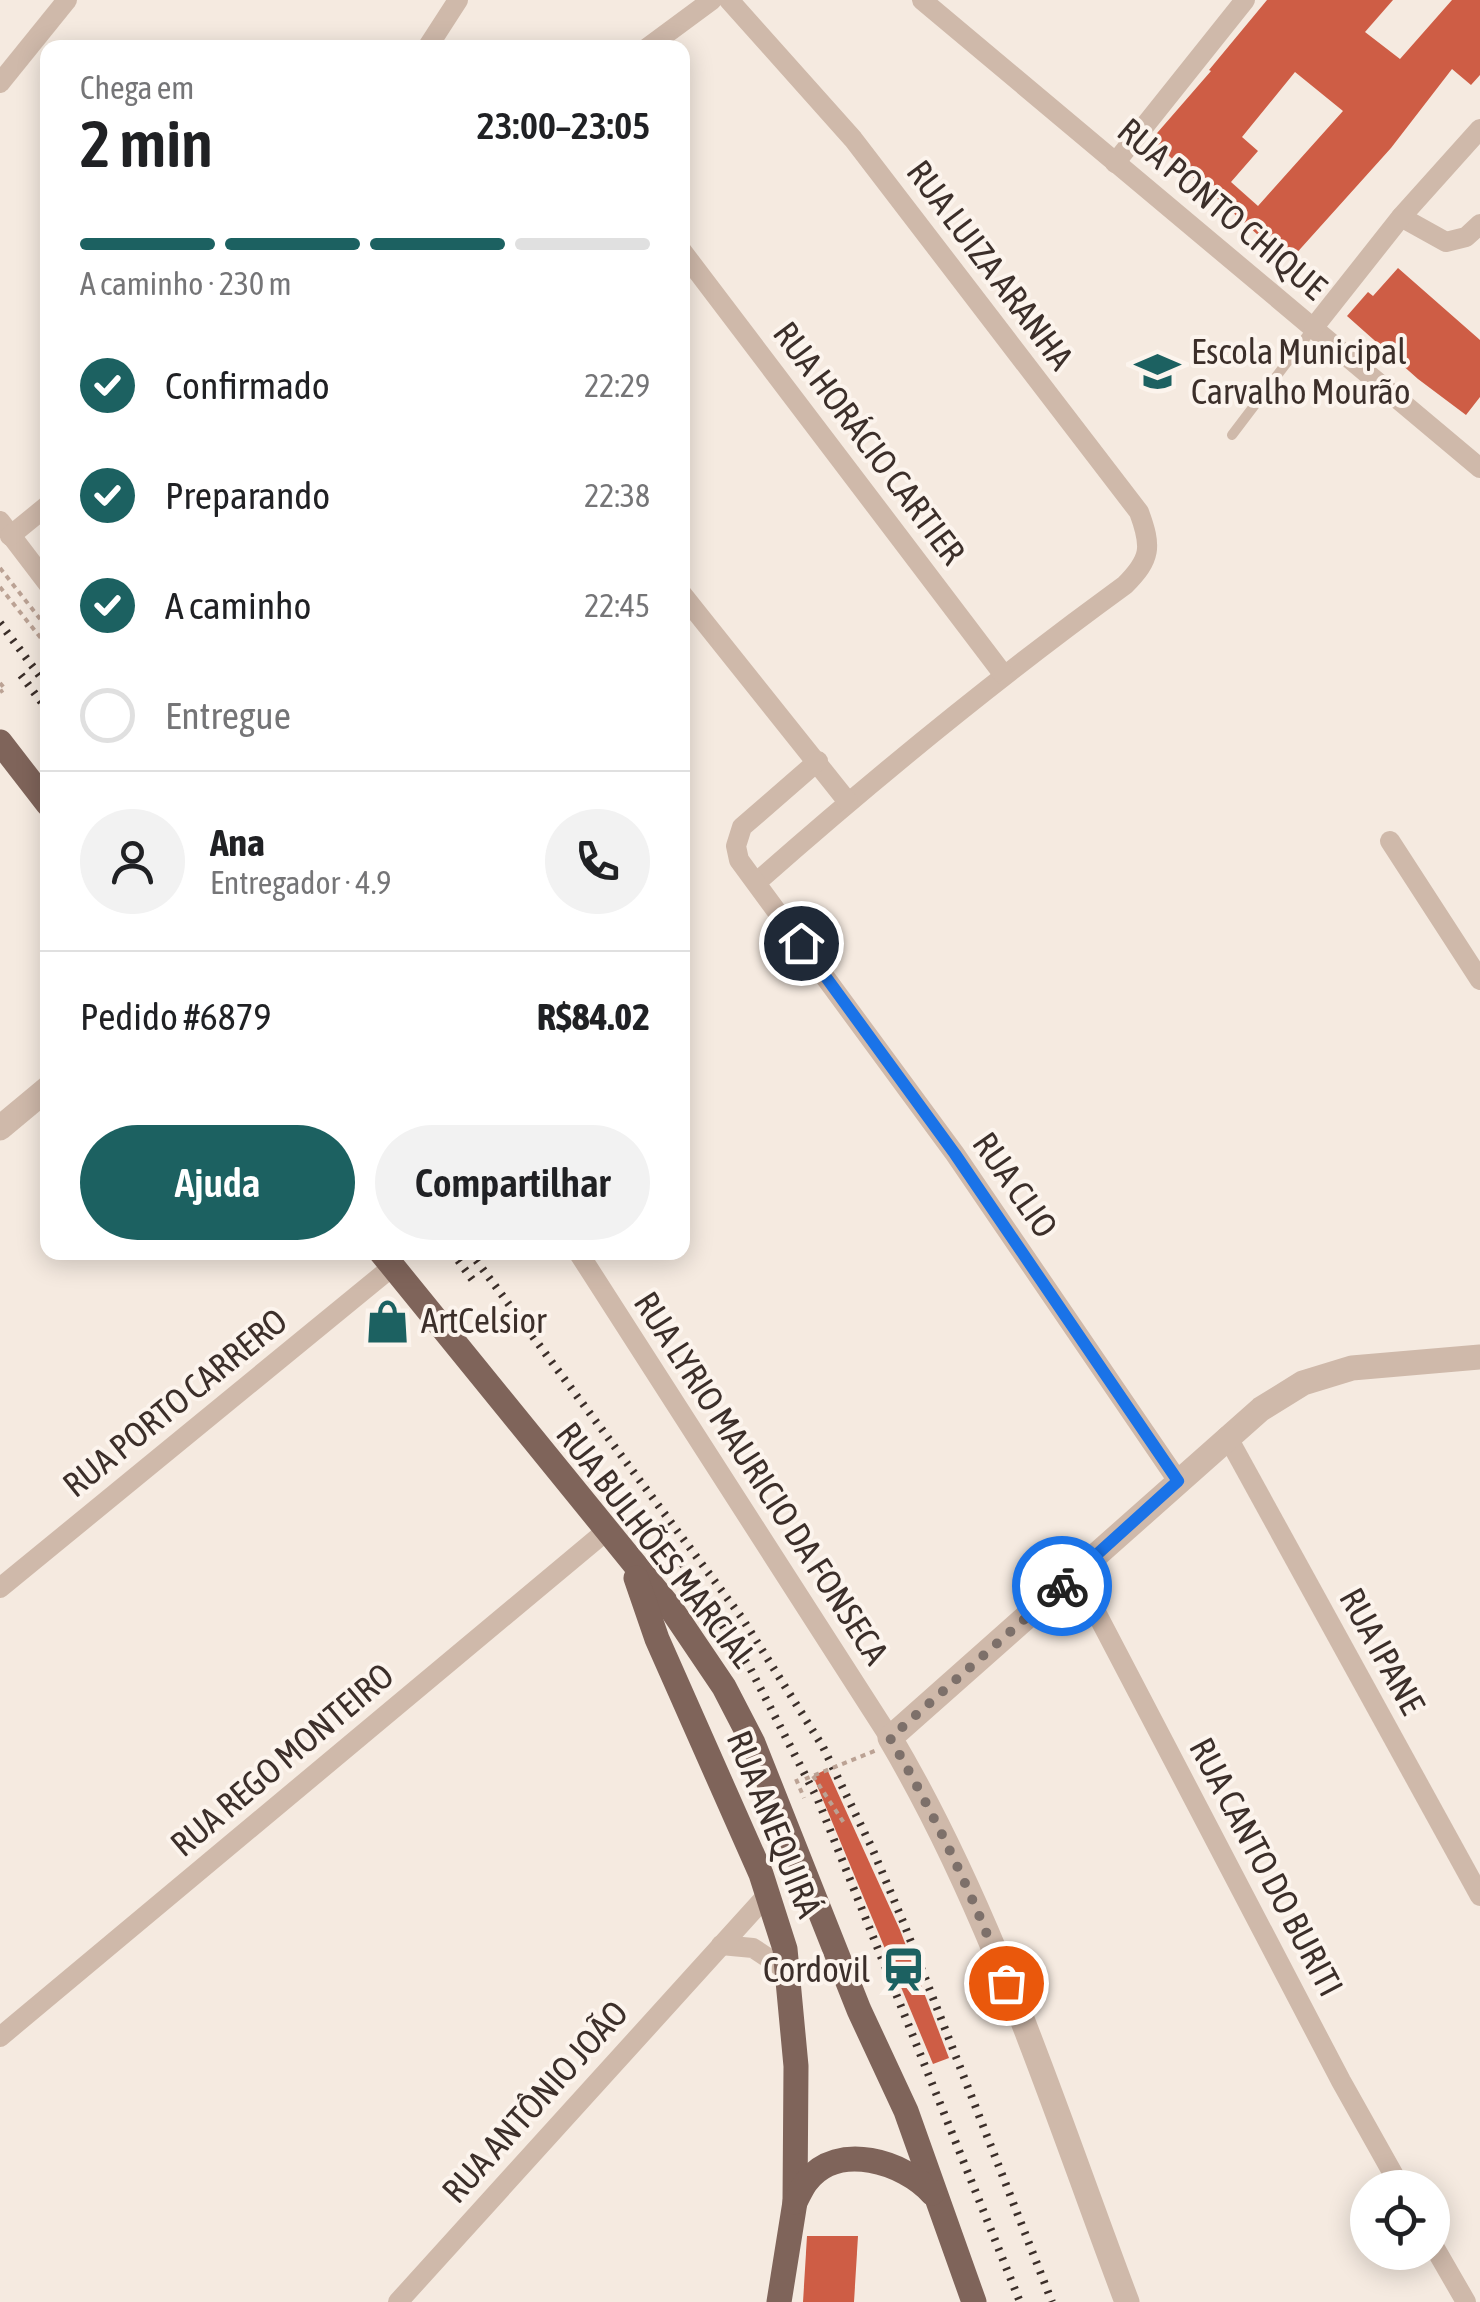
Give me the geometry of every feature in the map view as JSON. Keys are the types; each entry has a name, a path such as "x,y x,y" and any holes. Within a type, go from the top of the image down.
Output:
{"main road":[{"path":"0,742 40,794"},
{"name":"RUA BULHÕES MARCIAL","path":"387,1260 672,1610 724,1686 753,1743 859,2010 906,2111 974,2302"},
{"name":"RUA ANEQUIRÁ","path":"631,1564 656,1639 781,1928 789,1972 796,2066 796,2202 779,2302"},
{"path":"796,2202 808,2180 826,2167 852,2160 901,2168 934,2195"}],"street":[{"path":"0,83 67,0"},
{"path":"432,40 458,0"},
{"path":"658,40 712,0"},
{"name":"RUA LUIZA ARANHA","path":"729,0 853,139 1139,512 1147,533 1148,553 1142,568 1125,585 1004,674"},
{"name":"RUA PONTO CHIQUE","path":"922,0 1480,468"},
{"path":"1114,162 1244,0"},
{"path":"1314,327 1402,218 1478,134"},
{"path":"1402,218 1446,242 1466,237 1480,224"},
{"name":"RUA HORÁCIO CARTIER","path":"690,262 1004,674"},
{"path":"40,510 5,528 40,574"},
{"path":"690,604 848,802"},
{"path":"757,882 1004,674"},
{"name":"RUA CLIO","path":"818,761 738,833 739,860 955,1154 1178,1481"},
{"path":"1390,841 1480,980"},
{"path":"0,1128 40,1095"},
{"name":"RUA PORTO CARRERO","path":"0,1588 387,1260"},
{"name":"RUA LYRIO MAURICIO DA FONSECA","path":"583,1260 884,1744"},
{"path":"1127,2302 983,1922 939,1824 884,1744 1227,1436 1303,1383 1352,1368 1480,1358"},
{"name":"RUA IPANE","path":"1227,1436 1480,1896"},
{"name":"RUA REGO MONTEIRO","path":"0,2037 605,1532"},
{"name":"RUA CANTO DO BURITI","path":"1076,1574 1391,2170"},
{"name":"RUA ANTÔNIO JOÃO","path":"398,2302 768,1894"},
{"path":"721,1946 753,1948 789,1972"},
{"path":"1448,2270 1466,2302"}],"lane":[{"path":"1232,435 1314,327"}],"path":[{"path":"0,568 40,619"},
{"path":"0,587 40,636"},
{"path":"0,683 5,688 0,692"},
{"path":"798,1782 815,1778 884,1744"},
{"path":"815,1778 844,1822"}],"building":[{"path":"1267,0 1393,0 1365,32 1400,59 1452,0 1480,0 1480,75 1471,85 1452,69 1391,148 1293,257 1263,230 1258,235 1151,140","holes":["1295,72 1343,111 1258,206 1231,182 1258,151 1242,137"]},
{"path":"1398,268 1480,340 1480,397 1466,415 1418,379 1347,316 1368,292 1373,296"},
{"path":"827,1769 900,1930 949,2058 933,2064 813,1776"},
{"path":"807,2236 858,2236 854,2302 803,2302"}],"railway":[{"path":"0,623 40,676"},
{"path":"21,675 40,700"},
{"path":"458,1260 474,1282"},
{"path":"476,1260 742,1618 823,1747 904,1924 1052,2302"},
{"path":"671,1546 750,1668 818,1800 1020,2302"}],"way so far":[{"path":"1006,1983 939,1824 890,1738 1062,1586"}],"place":[{"name":"Escola Municipal Carvalho Mourão","path":"1158,372"},
{"name":"ArtCelsior","path":"388,1321"},
{"name":"Cordovil","path":"903,1970"}],"route":[{"path":"801,943 955,1154 1178,1481 1062,1586"}]}
